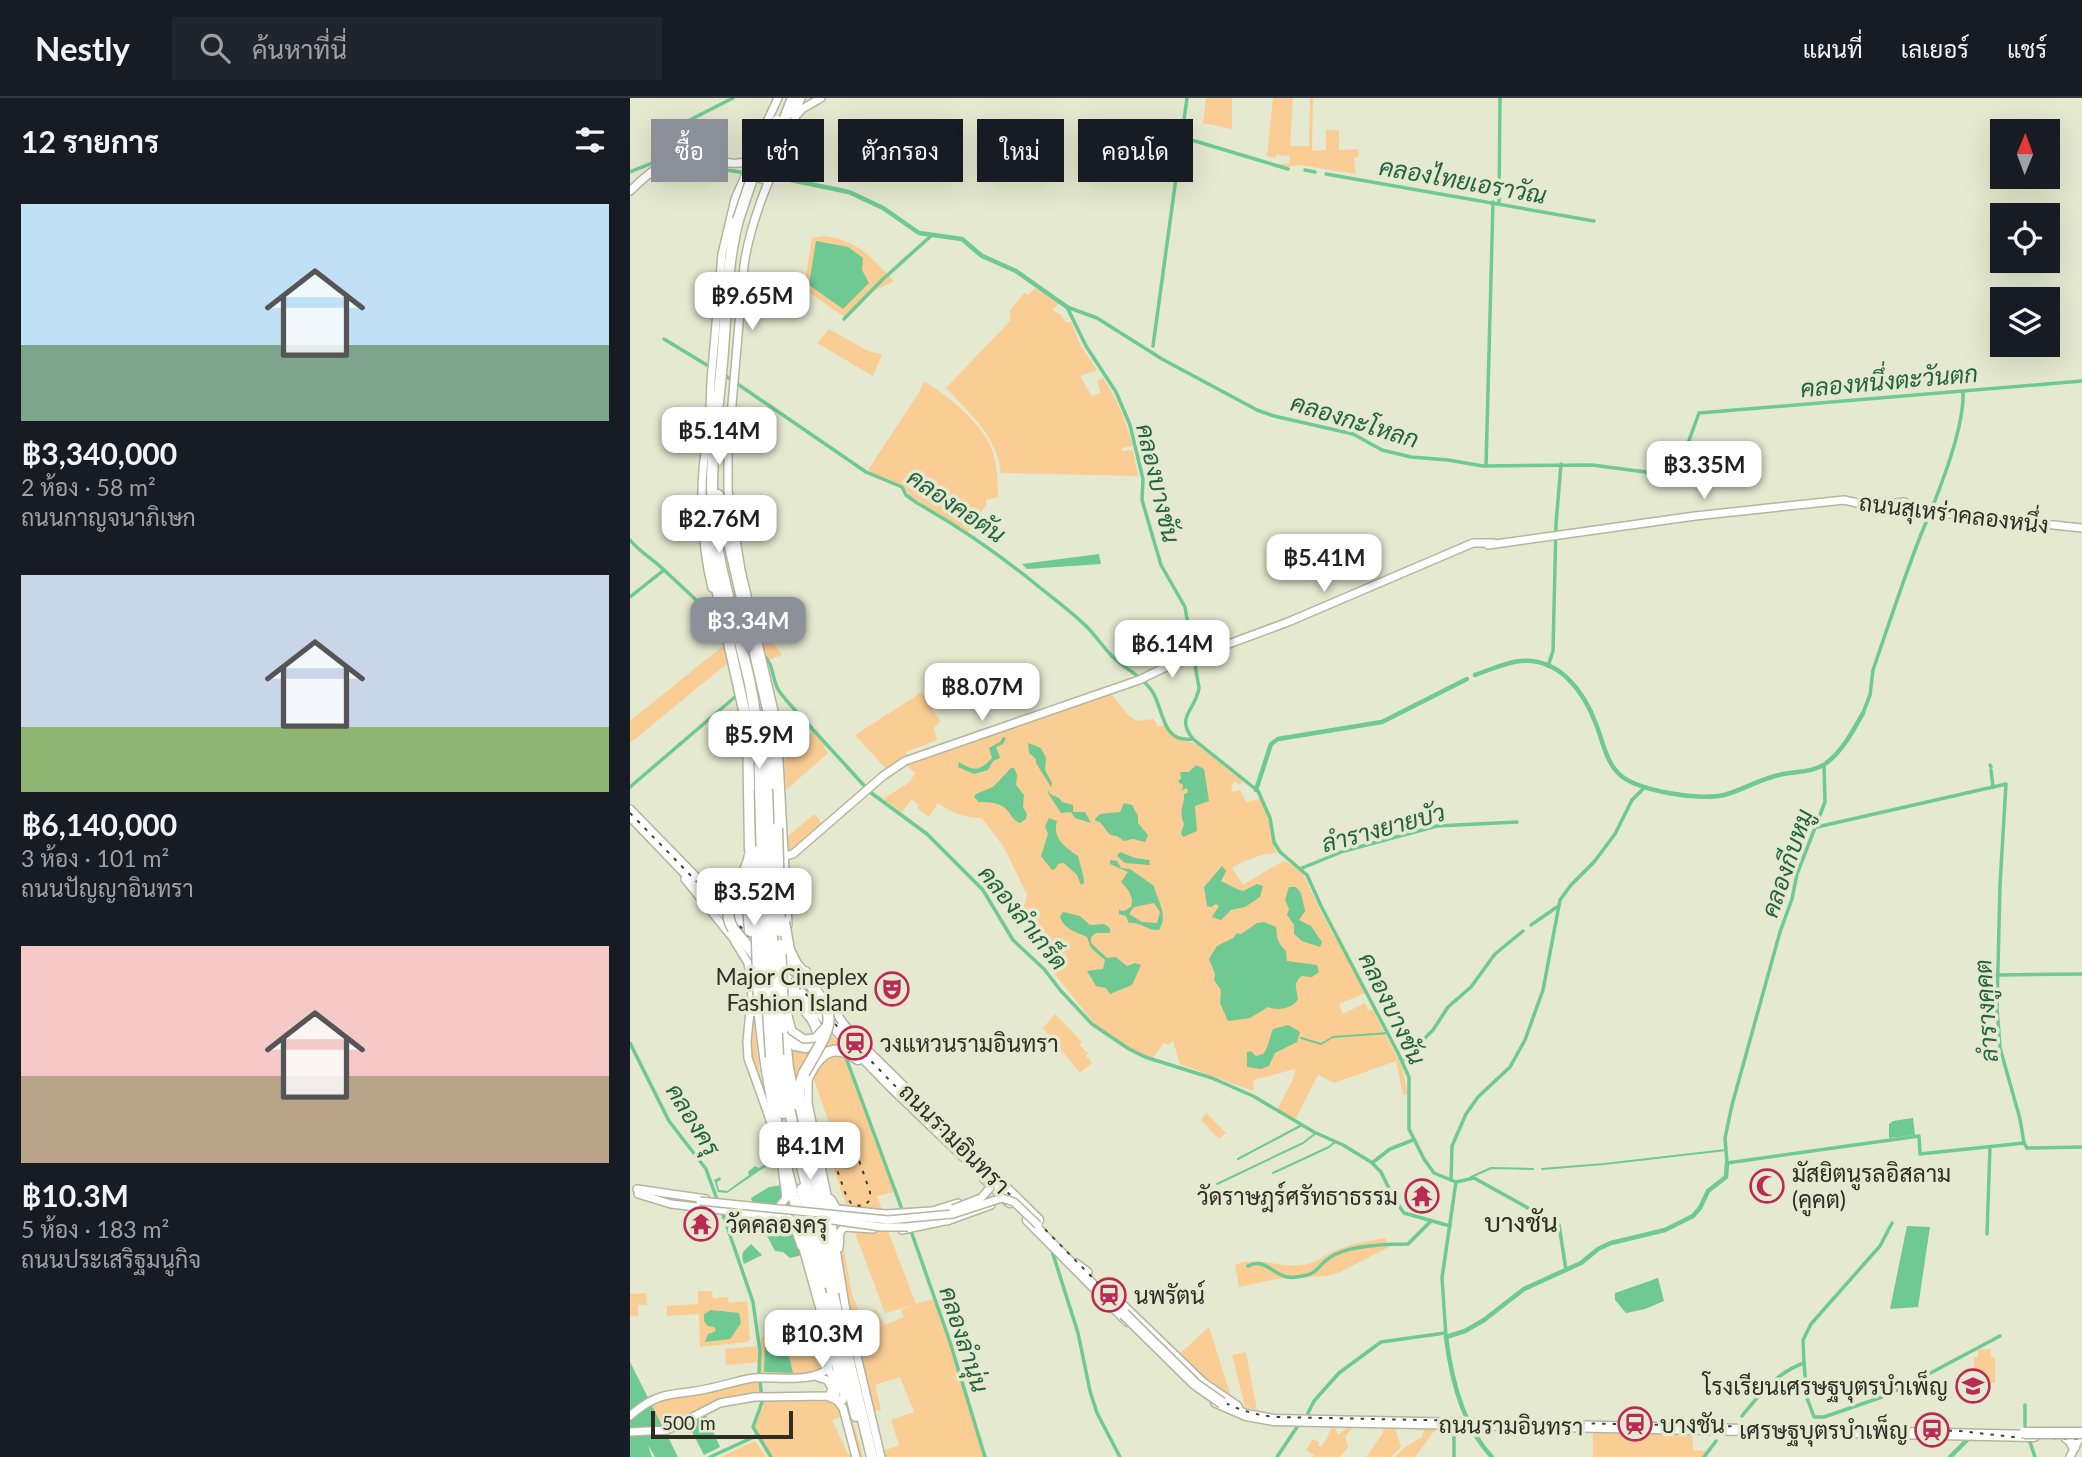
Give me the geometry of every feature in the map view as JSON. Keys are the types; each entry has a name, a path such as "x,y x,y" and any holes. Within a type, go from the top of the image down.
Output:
{"highway":[{"path":"774,119 787,98"},
{"path":"780,119 804,101"},
{"path":"752,182 745,222 731,254 715,491 715,535 745,654 764,789 765,964 775,1056 838,1346 866,1457"},
{"path":"715,491 708,518 710,546 721,616 746,716 749,752 756,1010"},
{"path":"715,491 754,633 773,734 787,955 825,1001 829,1018 827,1032 807,1073"},
{"path":"733,929 732,902 745,875 749,752"},
{"path":"747,794 752,850 746,869 729,902 728,916 733,929 748,948 833,1034 867,1056"},
{"path":"745,875 766,859"},
{"path":"745,875 774,864 779,866 782,876 784,1029 791,1086 820,1218"},
{"path":"782,876 775,870 760,869 750,875 747,885 761,1072 776,1121 787,1182 806,1255 838,1346 872,1457"},
{"name":"ถนนรามอินทรา","path":"768,955 867,1056 932,1114 1017,1206 1125,1313 1199,1384 1236,1409 1268,1420 1311,1418 2023,1431 2066,1437 2079,1443"},
{"path":"787,955 829,1003"},
{"path":"770,976 815,1022 818,1034 812,1044 803,1048 791,1043 784,1029"},
{"path":"752,982 756,1010"},
{"path":"838,1346 812,1152 799,1098 800,1082 824,1054 845,1051 892,1087"},
{"name":"ถนนรามอินทรา","path":"867,1056 892,1087 1000,1188"},
{"name":"ถนนรามอินทรา","path":"1017,1206 1088,1272 1102,1290 1178,1365 1236,1409"},
{"name":"ถนนรามอินทรา","path":"1152,1340 1161,1357 1178,1365"},
{"name":"ถนนรามอินทรา","path":"1666,1425 2050,1434 2079,1443"},
{"path":"1984,1434 2023,1431 2079,1443"}],"main road":[{"path":"795,119 804,101 821,98"},
{"path":"772,119 777,100"},
{"path":"630,191 659,166 683,160 742,166"},
{"path":"744,182 734,204 721,264 727,490 754,633 766,673 778,735 784,849 782,876 789,938 796,958 824,991 838,1017 867,1056"},
{"path":"724,366 744,265 745,222 752,218 766,182"},
{"path":"741,190 760,196"},
{"path":"723,380 708,436 704,495 705,555 740,709 747,794"},
{"name":"ถนนสุเหร่าคลองหนึ่ง","path":"832,821 892,768 905,761 1144,679 1474,545 1608,530 1695,516 1844,500 1874,506 1904,502 1913,508 2082,528"},
{"name":"ถนนรามอินทรา","path":"630,809 768,955"},
{"name":"ถนนรามอินทรา","path":"630,817 768,955"},
{"path":"766,859 832,821"},
{"path":"782,876 832,821"},
{"path":"667,846 787,955 818,996 825,1010 823,1031 815,1038 800,1038 791,1029 786,1003 770,976 735,942 701,902 674,863"},
{"path":"766,859 779,849 784,849"},
{"path":"707,880 722,888 745,875"},
{"path":"745,875 725,894 742,912 751,912 769,902 780,900 785,895"},
{"path":"738,913 749,915 769,904 779,903 784,905 786,912"},
{"path":"735,942 748,963 752,982"},
{"path":"756,1010 748,1058 768,1111 787,1182 788,1196 806,1255"},
{"path":"807,1073 807,1095 846,1312 881,1457"},
{"path":"859,1228 907,1224 981,1198 990,1188 987,1176 938,1125 932,1114"},
{"path":"978,1170 986,1185 984,1192"},
{"path":"823,1178 835,1207 847,1211 934,1215"},
{"path":"634,1191 700,1203 878,1227 908,1227 950,1220"},
{"path":"634,1191 779,1207 787,1210 787,1214 782,1217"},
{"path":"634,1191 671,1203 790,1218 795,1222"},
{"path":"820,1218 894,1220 934,1215 984,1192 994,1194 990,1205"},
{"path":"779,1207 788,1196"},
{"path":"820,1218 904,1220 953,1214 1002,1198 1014,1202 1088,1272"},
{"path":"847,1211 842,1217 849,1226 906,1229 950,1220 1002,1201 1017,1206"},
{"path":"743,1203 738,1207 743,1213"},
{"path":"839,1266 840,1232 849,1226"},
{"path":"817,1377 831,1366 838,1346"},
{"path":"831,1366 838,1401 843,1408 856,1457"},
{"path":"630,1416 651,1399 670,1393 752,1378 824,1377 831,1390 827,1396"},
{"path":"630,1432 666,1430 728,1401 754,1397 827,1396 838,1401"}],"shaded area":[{"path":"1206,98 1232,98 1232,129 1203,123"},
{"path":"1273,98 1293,98 1290,146 1309,146 1310,98 1313,98 1312,151 1326,150 1326,130 1339,130 1339,150 1358,149 1359,156 1354,158 1356,174 1299,165 1280,168 1281,164 1289,164 1290,156 1267,156"},
{"path":"824,236 856,246 894,281 872,292 846,318 807,291 805,281 812,238"},
{"path":"816,241 848,247 863,258 862,270 869,283 843,309 809,285"},
{"path":"1035,288 1059,303 1052,310 1060,314 1066,322 1071,322 1081,346 1097,370 1080,376 1092,396 1101,393 1097,381 1103,378 1113,394 1133,446 1122,448 1122,451 1133,450 1138,476 1001,473 994,447 981,426 946,388 1010,321 1010,310 1024,293 1028,295"},
{"path":"829,329 868,351 882,354 873,376 817,343"},
{"path":"924,381 971,419 986,438 993,453 998,497 986,500 986,505 968,532 910,496 903,486 868,470"},
{"path":"1099,554 1101,564 1027,569 1022,564"},
{"path":"755,616 782,655 769,660 765,655"},
{"path":"724,645 729,662 630,743 630,721"},
{"path":"922,692 940,721 934,728 937,740 906,752 908,757 887,770 855,735"},
{"path":"1111,694 1136,721 1154,719 1158,727 1164,725 1170,734 1196,744 1243,782 1240,785 1234,781 1231,789 1233,792 1240,790 1246,802 1260,799 1269,820 1277,855 1274,852 1270,855 1267,853 1232,868 1243,885 1283,861 1292,864 1303,874 1366,993 1339,1004 1343,1014 1365,1003 1368,1010 1373,1010 1402,1067 1408,1094 1403,1095 1396,1061 1334,1083 1318,1075 1295,1120 1277,1110 1293,1079 1295,1069 1254,1080 1253,1091 1180,1064 1173,1041 1168,1045 1164,1043 1152,1059 1136,1052 1099,1029 1047,965 1042,938 1023,921 1027,895 1005,849 982,818 959,814 938,803 929,817 917,808 919,806 912,799 902,812 883,799 910,782 915,773 906,765"},
{"path":"816,729 828,744 823,746 828,753 786,790 784,760 802,744 805,748 810,744 807,738"},
{"path":"1003,737 1006,738 1003,744 996,747 1000,758 993,761 988,770 974,774 958,767 959,762 976,769 983,766 992,758 989,748"},
{"path":"1028,743 1041,748 1046,758 1045,770 1052,783 1051,787 1036,759 1029,753"},
{"path":"1196,765 1204,769 1209,801 1195,806 1197,831 1183,837 1182,811 1184,794 1188,790 1186,788 1182,791 1183,785 1178,782 1181,778 1180,772 1189,772"},
{"path":"1014,768 1017,775 1016,785 1024,795 1023,807 1027,814 1026,819 1020,823 1001,805 979,802 974,797 993,787"},
{"path":"1049,790 1050,794 1062,802 1073,805 1073,812 1085,812 1091,823 1075,818 1071,812 1061,813 1048,793"},
{"path":"1124,803 1132,805 1138,816 1138,823 1148,835 1145,842 1133,839 1124,841 1110,835 1100,822 1096,821 1100,814 1120,812"},
{"path":"814,814 824,825 789,854 785,851 786,838"},
{"path":"1049,818 1057,821 1056,832 1060,841 1078,856 1084,879 1081,885 1077,875 1064,863 1058,864 1052,870 1041,856 1048,834 1045,827"},
{"path":"1120,852 1149,860 1150,865 1125,863 1117,856"},
{"path":"1110,860 1117,861 1121,868 1130,869 1154,886 1163,913 1159,930 1129,923 1126,916 1119,914 1119,910 1124,911 1132,904 1130,893 1121,882 1128,872 1110,864","holes":["1154,903 1160,912 1157,923 1142,922 1129,914 1134,907"]},
{"path":"1222,866 1226,871 1221,881 1234,888 1243,891 1257,884 1263,886 1260,897 1245,907 1231,910 1221,920 1212,917 1219,906 1207,906 1204,887"},
{"path":"1289,887 1296,887 1301,893 1305,911 1299,920 1311,926 1322,942 1320,947 1302,941 1294,934 1294,925 1287,915 1289,909 1285,900"},
{"path":"1063,912 1080,916 1090,925 1108,926 1110,933 1096,933 1091,937 1091,943 1107,958 1116,957 1127,966 1135,963 1141,965 1132,985 1110,994 1106,988 1096,986 1087,971 1103,969 1105,960 1091,948 1087,937 1064,924 1060,917"},
{"path":"1264,922 1276,927 1279,943 1286,951 1287,961 1317,965 1319,972 1312,977 1302,976 1297,981 1298,999 1289,1007 1268,1007 1250,1018 1228,1021 1220,1003 1221,990 1214,980 1215,974 1209,959 1217,946 1237,933 1241,934 1257,923"},
{"path":"753,1013 760,1075 776,1128 752,1064 750,1038"},
{"path":"1055,1014 1082,1042 1079,1045 1088,1053 1086,1056 1092,1063 1080,1073 1043,1028"},
{"path":"1288,1025 1300,1032 1297,1042 1275,1053 1269,1066 1261,1069 1247,1067 1247,1052 1251,1051 1256,1056 1263,1054 1273,1029"},
{"path":"820,1027 846,1049 832,1049 798,1090 791,1075 790,1044 798,1049"},
{"path":"842,1052 894,1192 877,1196 883,1213 848,1210 824,1141 827,1138 822,1126 829,1123 813,1077 824,1060"},
{"path":"1206,1113 1226,1133 1219,1139 1201,1120"},
{"path":"1913,1118 1915,1135 1889,1138 1889,1124"},
{"path":"771,1151 774,1161 727,1193 718,1192 714,1180 720,1177 721,1180 717,1182 719,1190 727,1191 749,1175 748,1172 755,1166 759,1168 771,1161"},
{"path":"769,1187 793,1187 810,1253 790,1258 783,1252 775,1251 758,1219 751,1198"},
{"path":"1907,1226 1930,1227 1918,1307 1890,1309"},
{"path":"854,1230 888,1231 916,1304 933,1299 959,1372 984,1457 883,1457 881,1452 899,1445 891,1420 914,1412 900,1377 875,1385 881,1410 872,1412 843,1280 841,1234 852,1294 858,1310 864,1313 876,1310 884,1325 904,1317 901,1310 915,1305 885,1313"},
{"path":"1385,1238 1389,1247 1340,1272 1327,1276 1277,1279 1239,1287 1235,1265 1252,1262 1307,1264 1341,1248"},
{"path":"751,1244 762,1255 744,1264 743,1252"},
{"path":"1658,1278 1664,1301 1626,1313 1615,1300 1615,1293"},
{"path":"698,1291 712,1291 713,1298 728,1297 729,1303 747,1301 750,1339 747,1342 700,1347 699,1314 667,1316 667,1306 698,1304"},
{"path":"646,1293 647,1305 638,1305 638,1316 630,1316 630,1294"},
{"path":"711,1310 739,1313 741,1323 730,1339 705,1342 708,1334 716,1330 704,1321 704,1314"},
{"path":"814,1322 817,1322 824,1351 800,1343 796,1327 814,1325"},
{"path":"1209,1327 1232,1400 1177,1356"},
{"path":"769,1334 783,1343 803,1344 827,1355 820,1372 804,1376 760,1375 761,1338"},
{"path":"778,1341 781,1348 787,1347 793,1373 764,1372 765,1343"},
{"path":"757,1346 759,1362 726,1365 725,1349"},
{"path":"1991,1349 1991,1357 1995,1358 1995,1383 1973,1382 1974,1357 1978,1357 1978,1350"},
{"path":"1246,1352 1257,1410 1245,1407 1232,1355"},
{"path":"630,1362 678,1457 655,1457 648,1445 652,1457 630,1457"},
{"path":"758,1380 759,1396 714,1405 686,1424 666,1431 651,1404 657,1401"},
{"path":"847,1398 863,1457 858,1457 843,1404"},
{"path":"764,1399 831,1400 837,1403 844,1415 832,1420 848,1454 853,1452 854,1457 772,1457 754,1425"},
{"path":"705,1413 720,1447 704,1455 688,1424"},
{"path":"1333,1423 1338,1435 1352,1424 1356,1425 1345,1436 1348,1447 1340,1457 1313,1457 1314,1455 1306,1450 1313,1439 1319,1442 1321,1447"},
{"path":"1394,1425 1401,1447 1391,1457 1366,1457 1383,1433 1384,1426"},
{"path":"1425,1426 1438,1426 1415,1457 1395,1457 1422,1437"},
{"path":"1593,1428 1692,1430 1693,1450 1706,1451 1703,1457 1593,1457"},
{"path":"755,1441 766,1457 721,1457"}],"waterway":[{"path":"733,98 678,126 672,133 675,154 681,163 742,172"},
{"path":"1153,346 1187,98"},
{"path":"1499,203 1500,98"},
{"name":"คลองไทยเอราวัณ","path":"1193,141 1288,169"},
{"path":"630,172 651,164"},
{"name":"คลองไทยเอราวัณ","path":"1305,170 1315,172"},
{"name":"คลองไทยเอราวัณ","path":"1326,174 1594,221"},
{"name":"คลองบางชัน","path":"800,182 849,192 883,208 919,233 962,239 982,256 1016,271 1067,307"},
{"path":"1486,466 1493,202"},
{"path":"844,319 932,235"},
{"name":"คลองบางชัน","path":"1067,307 1086,346 1116,392 1130,425 1143,479 1142,500 1161,565 1185,607 1199,688 1186,719 1188,731 1193,739 1258,791 1270,818 1274,842 1280,852 1307,875 1409,1077 1409,1129 1424,1159 1434,1173 1456,1182 1442,1278 1446,1337"},
{"name":"คลองกะโหลก","path":"1067,307 1097,318 1162,359 1257,410 1353,434 1382,450 1411,457 1483,466 1592,465 1676,476 1699,413 2082,381"},
{"name":"คลองคอตัน","path":"664,339 710,367"},
{"name":"คลองคอตัน","path":"723,374 866,472 902,487 906,495 917,503 962,530 1019,571 1074,615 1115,659 1148,686 1174,736 1192,739"},
{"name":"คลองกีบหมู","path":"1863,713 1870,695 1873,670 1915,549 1949,463 1960,425 1963,392"},
{"path":"1548,666 1553,651 1556,524 1561,464"},
{"path":"630,540 664,570"},
{"name":"คลองลำเกร็ด","path":"630,597 664,570 722,624"},
{"name":"คลองลำเกร็ด","path":"762,654 769,662 779,691 786,700 870,792 927,834 983,890 1013,940 1044,969 1092,1024 1145,1057 1212,1078 1253,1096 1314,1132 1343,1145 1371,1162 1381,1172 1404,1213 1450,1226"},
{"path":"1475,675 1521,661 1547,665 1559,671 1569,679 1585,700 1607,756 1618,773 1638,785 1668,793 1700,797 1724,795 1772,777 1820,767 1842,747 1863,713"},
{"path":"1256,790 1271,744 1278,739 1382,722 1467,679"},
{"path":"630,787 735,697"},
{"name":"ลำรางคูคต","path":"1824,765 1825,802 1797,874 1732,1105 1725,1138 1727,1163 1919,1136 1920,1154 2024,1143 2000,1048 1997,1008 2006,784 1993,787"},
{"path":"1817,827 1993,787 1991,770"},
{"path":"1451,1180 1452,1146 1466,1114 1478,1097 1510,1067 1525,1040 1543,990 1560,900 1594,862 1615,834 1632,800 1645,787"},
{"name":"ลำรางยายบัว","path":"1302,868 1344,851 1437,826 1517,822"},
{"path":"1531,925 1557,907"},
{"path":"1402,1061 1433,1030 1448,1007 1471,987 1495,954 1523,931"},
{"path":"1997,975 2082,974"},
{"path":"1377,1034 1387,1033"},
{"path":"1301,1038 1321,1044 1333,1037 1375,1034"},
{"name":"คลองครุ","path":"630,1043 669,1121 706,1169 718,1202"},
{"name":"คลองลำนุ่น","path":"845,1055 903,1212"},
{"path":"1238,1159 1302,1125"},
{"path":"1217,1184 1303,1143 1316,1133"},
{"path":"1372,1163 1390,1149 1413,1140"},
{"path":"1273,1173 1335,1142"},
{"path":"2024,1143 2027,1148 2082,1147"},
{"path":"1987,1234 1990,1147"},
{"path":"1542,1169 1726,1150"},
{"path":"854,1156 856,1158 849,1168 835,1162 836,1159 844,1163 854,1156"},
{"path":"1492,1457 1473,1431 1460,1401 1446,1337 1465,1331 1524,1289 1581,1263 1598,1249 1611,1243 1665,1230 1693,1216 1708,1191 1726,1177 1727,1163"},
{"path":"1471,1177 1491,1168 1533,1169"},
{"path":"1456,1182 1474,1178 1559,1225 1566,1270"},
{"name":"คลองครุ","path":"721,1209 753,1302 760,1352 762,1402 753,1427 771,1457"},
{"path":"1248,1266 1259,1263 1287,1277 1308,1275 1329,1258 1346,1250 1408,1244 1430,1222"},
{"path":"1742,1416 1777,1378 1804,1363 1803,1340 1811,1324 1880,1246 1892,1223"},
{"name":"คลองลำนุ่น","path":"911,1231 950,1342 985,1457"},
{"path":"1052,1251 1078,1333 1097,1413 1120,1457"},
{"path":"1308,1413 1314,1401 1339,1373 1381,1342 1445,1333"},
{"path":"1804,1363 1807,1398 1814,1417 1824,1417 1906,1386 2000,1336"},
{"path":"2025,1405 2025,1426"},
{"path":"1277,1457 1299,1424"},
{"path":"1454,1457 1454,1436 1462,1427"},
{"path":"710,1457 758,1435"},
{"path":"1950,1457 1967,1440"},
{"path":"2027,1440 2035,1457"},
{"path":"1704,1457 1716,1441"}],"railway":[{"path":"630,813 903,1094 1024,1208 1197,1384 1214,1397 1233,1406 1275,1417 1960,1431 2013,1437 2082,1439"},
{"path":"840,1141 847,1141 854,1146 870,1192 870,1200 864,1206 852,1205 846,1195 831,1153 840,1141"}],"place":[{"name":"Major Cineplex Fashion Island","path":"892,989"},
{"name":"วงแหวนรามอินทรา","path":"855,1043"},
{"name":"มัสยิตนูรลอิสลาม (คูคต)","path":"1767,1186"},
{"name":"วัดราษฎร์ศรัทธาธรรม","path":"1422,1196"},
{"name":"วัดคลองครุ","path":"701,1224"},
{"name":"นพรัตน์","path":"1109,1295"},
{"name":"โรงเรียนเศรษฐบุตรบำเพ็ญ","path":"1973,1386"},
{"name":"บางชัน","path":"1635,1424"},
{"name":"เศรษฐบุตรบำเพ็ญ","path":"1932,1430"}],"district":[{"name":"บางชัน","path":"1521,1222"}],"water label":[{"name":"คลองหนึ่งตะวันตก","path":"1889,380"}]}
